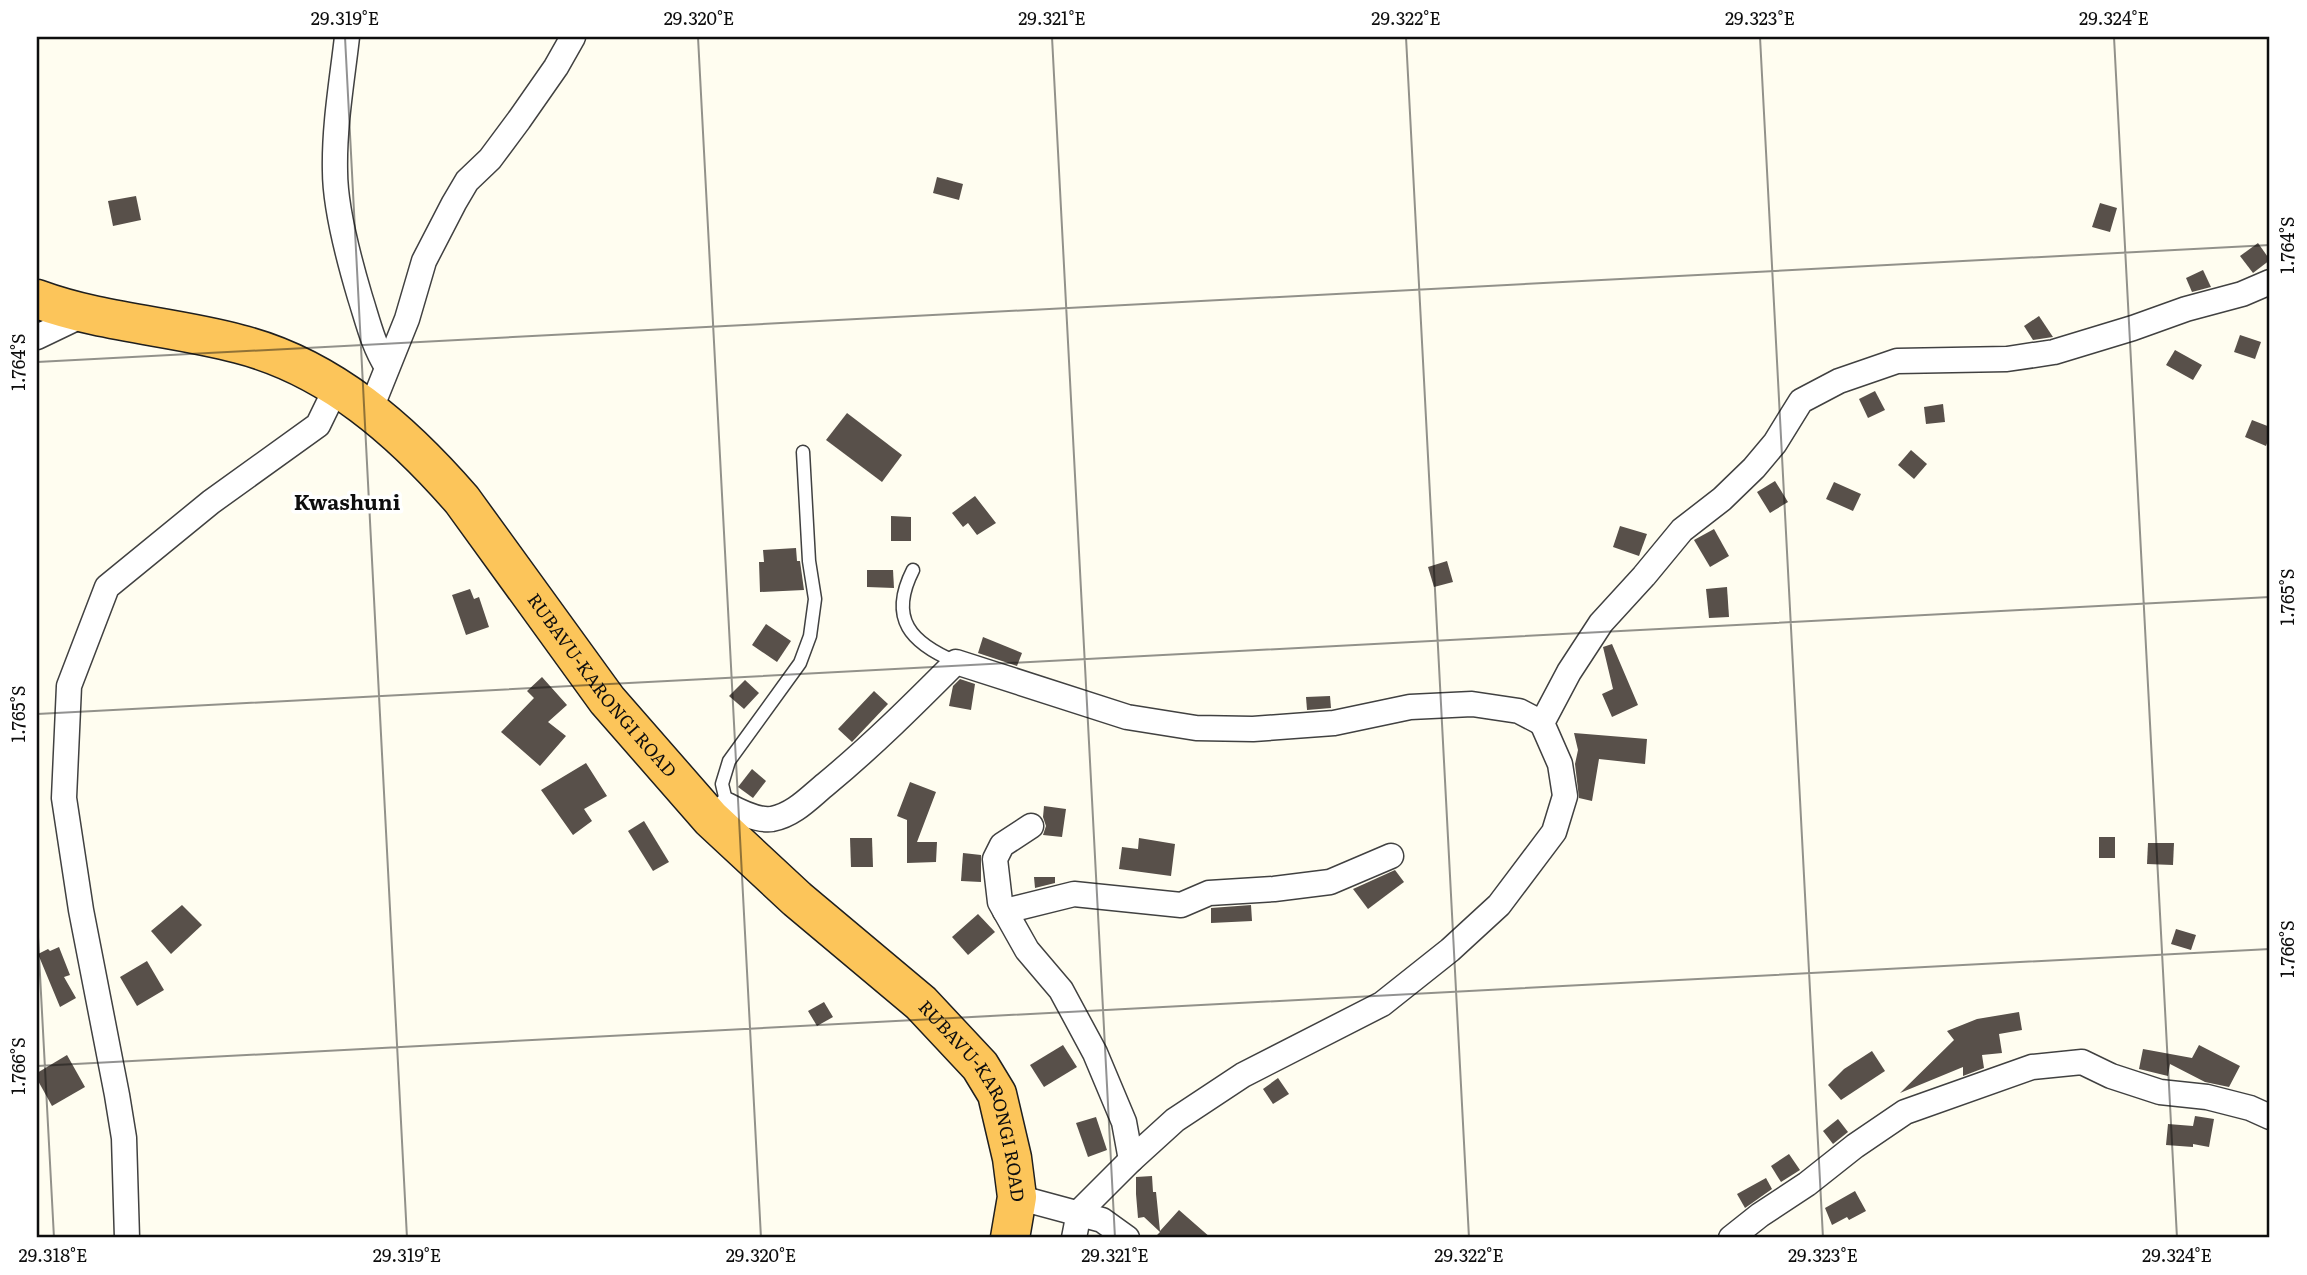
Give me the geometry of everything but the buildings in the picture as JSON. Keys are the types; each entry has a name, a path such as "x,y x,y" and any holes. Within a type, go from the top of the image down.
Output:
{"highway":[{"name":"RUBAVU-KARONGI ROAD","path":"37,299 85,314 237,343 290,362 337,386 370,411 436,470 462,500 607,700 719,812 797,899 922,1003 980,1066 997,1094 1012,1157 1017,1197 1010,1238"}],"street":[{"path":"346,37 336,137 337,193 352,267 376,350 387,367"},
{"path":"370,411 407,319 424,261 454,202 467,181 490,159 519,120 556,67 573,37"},
{"path":"1542,723 1569,672 1601,623 1682,530 1754,468 1775,443 1801,401 1839,381 1897,361 2007,359 2054,352 2186,309 2242,294 2270,282"},
{"path":"37,337 85,314"},
{"path":"127,1238 124,1138 81,910 64,799 69,686 107,587 211,502 318,425 337,386"},
{"path":"719,812 771,820 799,807 859,757 956,662 1127,717 1196,727 1253,729 1334,723 1410,707 1472,704 1519,710 1542,723 1560,764 1565,796 1553,832 1499,905 1450,950 1382,1004 1243,1075 1175,1120 1079,1212 1074,1238"},
{"path":"1031,826 1002,845 995,859 1000,902 1027,950 1061,990 1095,1053 1124,1122 1131,1160"},
{"path":"1005,911 1074,894 1181,905 1209,893 1330,882 1391,856"},
{"path":"1731,1238 1905,1112 2032,1067 2082,1062 2111,1076 2160,1092 2207,1097 2250,1108 2270,1117"},
{"path":"1017,1197 1102,1220 1127,1238"}],"lane":[{"path":"719,812 722,784 729,761 800,663 810,636 815,599 809,561 803,452"},
{"path":"913,570 903,596 902,609 907,625 914,638 956,662"}],"district":[{"name":"Kwashuni","path":"347,503"}]}
